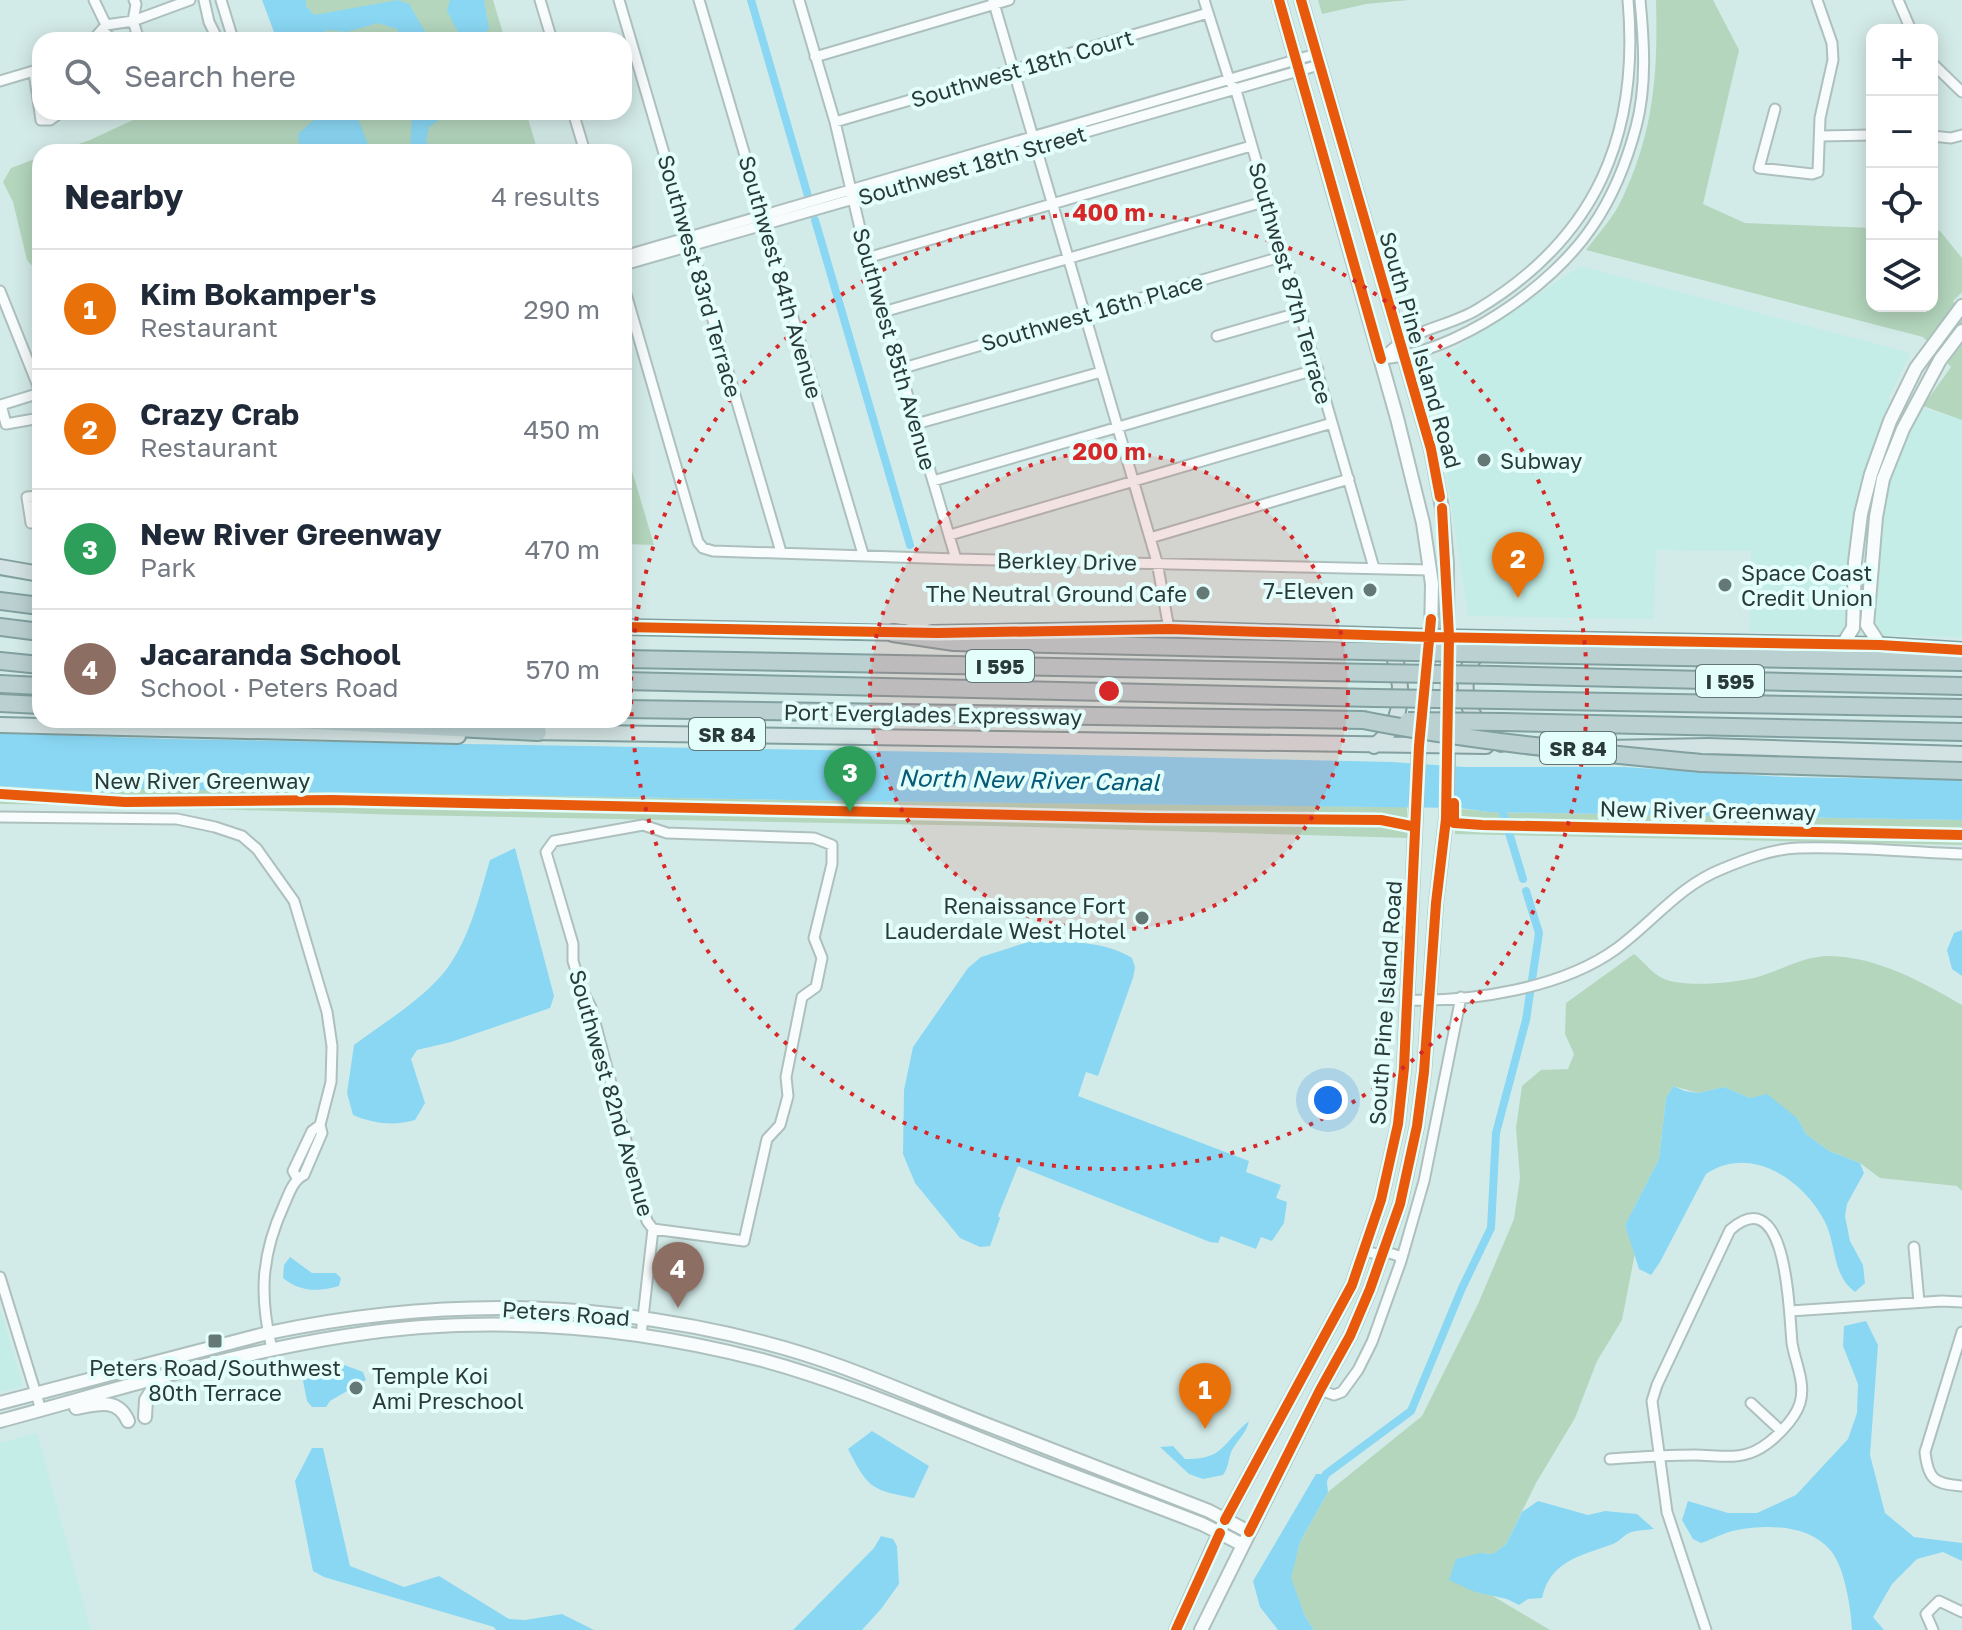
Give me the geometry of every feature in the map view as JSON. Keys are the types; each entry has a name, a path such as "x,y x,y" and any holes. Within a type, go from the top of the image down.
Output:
{"highway":[{"path":"0,601 32,605"},
{"path":"0,627 32,631"},
{"path":"893,633 954,642 1367,643 1514,654 1962,662"},
{"name":"I 595","path":"632,659 1962,686"},
{"path":"0,661 32,664"},
{"path":"632,681 1962,708"},
{"path":"0,684 32,686"},
{"path":"0,703 32,705"},
{"name":"Port Everglades Expressway","path":"632,709 1962,732"},
{"path":"1363,720 1431,733 1701,763 1962,771"},
{"path":"457,728 538,732"}],"main road":[{"name":"South Pine Island Road","path":"1176,1630 1225,1520 1352,1285 1381,1200 1398,1124 1417,819 1418,753 1431,637 1430,570 1414,481 1279,0"},
{"name":"South Pine Island Road","path":"1201,1630 1350,1336 1400,1204 1417,1126 1424,1072 1446,819 1449,636 1442,508 1431,449 1301,0"},
{"path":"1843,644 1853,628 1855,562 1861,514 1871,474 1890,421 1916,368 1962,306"},
{"path":"1880,645 1867,625 1876,517 1883,479 1903,429 1940,360 1962,331"},
{"path":"1414,481 1421,495 1442,508"},
{"path":"0,567 32,573"},
{"path":"632,627 893,633 1169,629 1388,643 1394,654 1400,697 1394,724 1374,746"},
{"path":"1367,643 1449,636 1880,645 1962,650"},
{"path":"1497,637 1472,657 1468,666 1467,697 1475,718 1504,747"},
{"name":"SR 84","path":"0,725 32,726"},
{"name":"SR 84","path":"131,728 479,736 538,732 1179,740 1374,746 1418,753 1448,745 1553,749 1708,746 1962,754"},
{"name":"Peters Road","path":"0,1403 268,1333 374,1315 498,1307 643,1319 763,1344 839,1366 1249,1532"},
{"name":"Peters Road","path":"0,1421 311,1341 422,1327 512,1325 641,1335 762,1360 830,1381 1220,1533 1243,1545"},
{"path":"145,1417 146,1400 159,1379"},
{"path":"45,1409 65,1411 101,1403 121,1409 128,1421"}],"street":[{"path":"94,0 107,32"},
{"path":"134,0 133,21 136,32"},
{"path":"100,32 104,27 133,21 190,0"},
{"path":"204,0 214,32"},
{"path":"221,0 231,32"},
{"path":"540,0 550,32"},
{"name":"Southwest 83rd Terrace","path":"619,0 628,32"},
{"name":"Southwest 84th Avenue","path":"699,0 863,554"},
{"name":"Southwest 85th Avenue","path":"799,0 851,182 851,195 867,258 956,559"},
{"path":"815,57 993,2 1009,0"},
{"name":"Southwest 87th Terrace","path":"1204,0 1301,312 1374,568"},
{"path":"1381,359 1400,343 1476,311 1505,291 1548,255 1581,217 1609,164 1624,118 1631,38 1628,0"},
{"path":"1381,359 1404,357 1483,325 1558,267 1592,227 1621,172 1637,125 1644,42 1640,0"},
{"path":"1775,109 1759,168 1812,174 1818,172 1822,101 1833,60 1832,43 1817,0"},
{"path":"1898,0 1908,24"},
{"path":"993,2 1135,482 1157,562 1169,629"},
{"name":"Southwest 18th Court","path":"835,122 1208,13"},
{"name":"Southwest 83rd Terrace","path":"632,45 781,552"},
{"name":"Southwest 18th Street","path":"1034,142 1229,79 1318,60"},
{"name":"Southwest 18th Street","path":"632,262 689,242 1034,142 1234,89 1297,65"},
{"path":"1938,69 1962,92"},
{"path":"0,81 32,71"},
{"path":"575,120 583,144"},
{"path":"1821,136 1866,135"},
{"path":"1938,137 1962,135"},
{"path":"867,258 1251,146"},
{"path":"883,312 1267,201"},
{"name":"Southwest 18th Street","path":"632,254 689,242"},
{"name":"Southwest 16th Place","path":"900,369 1284,256"},
{"path":"0,291 2,303 32,372"},
{"path":"1217,336 1301,312"},
{"name":"Berkley Drive","path":"632,315 698,542 703,548 956,559 1430,570"},
{"path":"0,326 12,323"},
{"path":"933,481 1318,369"},
{"path":"916,424 1101,372"},
{"path":"32,395 1,405 6,424 32,419"},
{"path":"950,535 1332,423"},
{"path":"1150,538 1349,479"},
{"path":"32,497 27,497 32,523"},
{"path":"0,817 177,819 215,827 249,841 282,880 294,901 327,1012 332,1046 331,1082 320,1125 312,1131 293,1171 297,1178 270,1235 265,1257 263,1294 272,1349"},
{"name":"Southwest 82nd Avenue","path":"641,1335 653,1229 647,1221 591,1007 573,961 573,944 546,852 554,841 643,825 667,833 814,838 832,845 832,864 814,938 822,958 816,987 802,997 786,1077 788,1096 780,1125 767,1139 744,1241 653,1229"},
{"path":"1407,1000 1519,989 1573,973 1617,948 1681,891 1719,870 1758,856 1796,848 1962,854"},
{"path":"1320,1390 1334,1395 1342,1392 1358,1370 1372,1342 1401,1261 1424,1181 1461,997"},
{"path":"1610,1459 1658,1456 1736,1457 1765,1446 1796,1414 1802,1385 1793,1345 1787,1273 1766,1224 1755,1218 1743,1219 1730,1230 1652,1401 1658,1456 1667,1512 1706,1630"},
{"path":"1914,1247 1919,1302"},
{"path":"1363,1251 1382,1255 1397,1263 1401,1261"},
{"path":"0,1277 36,1394 45,1409"},
{"path":"1790,1311 1962,1302"},
{"path":"1962,1332 1925,1452 1926,1468 1932,1479 1943,1485 1962,1486"},
{"path":"1751,1403 1780,1430"},
{"path":"1933,1630 1926,1614 1939,1601 1962,1612"}],"shaded area":[{"path":"289,0 493,0 503,32 295,32"},
{"path":"1318,0 1409,0 1366,4 1322,14"},
{"path":"1656,0 1713,0 1739,50 1703,204 1745,223 1866,228 1866,312 1938,312 1940,231 1962,258 1962,292 1953,301 1962,312 1962,420 1923,406 1951,367 1923,337 1586,250 1619,206 1633,174 1652,102"},
{"path":"133,120 528,120 536,144 78,144"},
{"path":"32,160 32,266 27,260 13,202 3,182 11,168"},
{"path":"1581,266 1911,353 1888,399 1962,419 1962,637 1750,632 1751,551 1656,550 1654,619 1468,616 1430,365"},
{"path":"632,471 654,545 632,544"},
{"path":"0,786 113,793 139,789 1407,807 1407,838 0,804"},
{"path":"1455,808 1488,812 1962,820 1962,845 1455,834"},
{"path":"1634,954 1662,978 1694,984 1754,978 1820,957 1848,957 1899,972 1962,1005 1962,1191 1957,1186 1880,1178 1860,1163 1829,1151 1806,1134 1797,1118 1724,1087 1698,1093 1673,1086 1666,1098 1659,1159 1625,1225 1635,1253 1622,1320 1597,1361 1575,1418 1536,1483 1506,1544 1493,1554 1480,1553 1475,1592 1491,1595 1550,1630 1314,1630 1290,1578 1300,1542 1328,1492 1422,1416 1478,1304 1514,1219 1520,1178 1516,1128 1522,1086 1541,1070 1568,1069 1574,1054 1565,1034 1566,1003"},
{"path":"0,1308 23,1386 0,1392"},
{"path":"37,1433 91,1630 0,1630 0,1443"}],"water":[{"path":"262,0 306,0 306,6 314,15 398,0 409,4 425,32 398,32 378,23 347,32 274,32"},
{"path":"450,0 484,0 489,29 486,32 458,32 447,11"},
{"path":"314,120 359,120 368,144 299,144 298,134"},
{"path":"412,120 438,120 429,127 428,144 410,144"},
{"name":"North New River Canal","path":"0,733 170,739 1392,762 1464,767 1624,767 1785,777 1962,780 1962,820 1488,812 1460,808 139,789 113,793 0,786"},
{"path":"515,848 554,996 550,1008 451,1042 417,1050 411,1059 425,1103 415,1120 384,1123 353,1115 347,1093 354,1045 415,1001 446,970 468,931 490,860"},
{"path":"1962,930 1962,976 1952,969 1947,950 1954,933"},
{"path":"1028,942 1068,942 1107,947 1132,958 1135,967 1133,978 1098,1076 1086,1072 1078,1096 1249,1161 1246,1172 1281,1185 1276,1198 1287,1202 1284,1223 1272,1241 1261,1237 1256,1249 1221,1236 1218,1243 1210,1242 1018,1166 990,1246 980,1247 960,1238 915,1183 903,1154 904,1090 913,1047 968,968 981,957"},
{"path":"1673,1086 1698,1093 1724,1087 1750,1098 1767,1094 1797,1118 1806,1134 1829,1151 1860,1163 1864,1173 1847,1204 1845,1216 1850,1241 1863,1265 1865,1283 1855,1292 1847,1285 1838,1268 1824,1220 1802,1191 1773,1170 1740,1163 1706,1174 1651,1275 1639,1269 1625,1225 1659,1159 1666,1098"},
{"path":"290,1257 312,1273 336,1273 341,1278 339,1286 310,1290 289,1283 283,1278 284,1265"},
{"path":"1866,1321 1878,1345 1870,1455 1885,1513 1914,1537 1962,1543 1962,1561 1943,1552 1917,1559 1892,1584 1873,1617 1884,1630 1852,1630 1849,1600 1836,1558 1812,1536 1788,1528 1762,1527 1732,1531 1701,1543 1693,1539 1682,1520 1688,1501 1728,1513 1757,1513 1796,1495 1848,1439 1857,1413 1858,1384 1843,1346 1844,1326"},
{"path":"339,1363 363,1372 366,1380 330,1401 326,1407 312,1407 307,1401 303,1381 308,1372"},
{"path":"1249,1421 1232,1450 1223,1475 1203,1479 1189,1474 1160,1447 1173,1446 1185,1459 1208,1457 1222,1449"},
{"path":"872,1431 929,1466 914,1498 879,1489 866,1480 848,1449"},
{"path":"312,1448 323,1448 350,1566 404,1587 439,1576 509,1619 525,1620 562,1614 594,1630 496,1630 313,1571 295,1481"},
{"path":"1316,1474 1326,1474 1328,1492 1300,1542 1291,1578 1305,1616 1314,1630 1278,1630 1260,1607 1253,1581"},
{"path":"1538,1501 1588,1515 1605,1511 1637,1514 1654,1529 1629,1533 1613,1544 1569,1561 1552,1576 1542,1598 1528,1599 1519,1605 1475,1592 1449,1580 1456,1559 1480,1553 1493,1554 1506,1544 1522,1512"},
{"path":"881,1536 893,1539 897,1546 899,1584 862,1630 793,1630 874,1548"}],"waterway":[{"path":"751,0 808,196"},
{"path":"815,220 910,545"},
{"path":"1500,803 1523,879"},
{"path":"1322,1483 1326,1474 1411,1411 1462,1288 1491,1228 1496,1133 1526,1020 1539,933 1526,891"}],"cycle path":[{"path":"1279,0 1381,359"},
{"path":"1301,0 1431,449 1440,497"},
{"path":"1249,1532 1350,1336 1370,1289 1400,1204 1417,1126 1446,819 1449,636 1442,508"},
{"path":"1225,1520 1352,1285 1381,1200 1398,1124 1404,1068 1419,746 1431,619"},
{"path":"632,627 938,633 1169,629 1880,645 1962,650"},
{"name":"New River Greenway","path":"0,794 125,802 332,800 1150,818 1381,820 1411,826"},
{"name":"New River Greenway","path":"1454,803 1454,823 1482,825 1962,835"},
{"path":"1176,1630 1220,1533"}],"place":[{"name":"Subway","path":"1484,460"},
{"name":"Space Coast Credit Union","path":"1725,585"},
{"name":"7-Eleven","path":"1370,590"},
{"name":"The Neutral Ground Cafe","path":"1203,593"},
{"name":"Crazy Crab","path":"1518,598"},
{"name":"New River Greenway","path":"850,812"},
{"name":"Renaissance Fort Lauderdale West Hotel","path":"1142,918"},
{"name":"Jacaranda School","path":"678,1308"},
{"name":"Peters Road/Southwest 80th Terrace","path":"215,1341"},
{"name":"Temple Koi Ami Preschool","path":"356,1388"},
{"name":"Kim Bokamper's","path":"1205,1429"}]}
